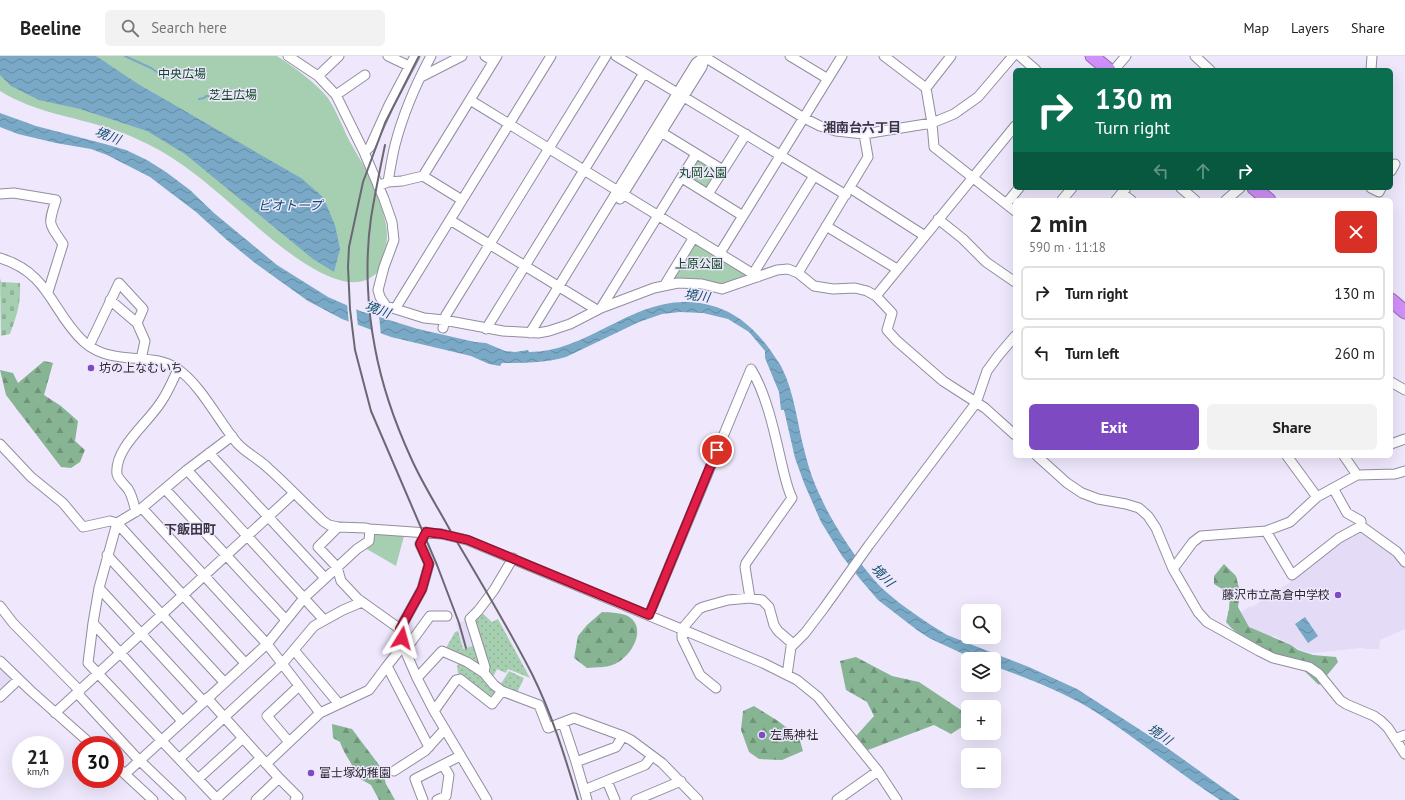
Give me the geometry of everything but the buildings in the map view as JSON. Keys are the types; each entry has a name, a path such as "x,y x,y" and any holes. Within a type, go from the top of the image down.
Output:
{"highway":[{"path":"1092,56 1107,68"},
{"path":"1257,190 1267,198"},
{"path":"1393,302 1405,312"}],"street":[{"path":"288,56 318,76 336,95 364,152 378,186 392,222 394,240 384,267 378,290 380,297 386,306 444,324 534,333 549,331 570,324 599,309 654,288 678,283 702,284 722,289 755,276 777,270 788,269 798,273 814,286 833,289 855,288 876,296 892,313 887,330 897,341 943,381 985,408 1013,433"},
{"path":"318,76 339,56"},
{"path":"364,152 370,147 389,105 415,56"},
{"path":"388,182 395,146 401,127 431,56"},
{"path":"421,77 462,56"},
{"path":"378,186 388,182 402,181 423,176 495,58 485,56"},
{"path":"395,309 551,56"},
{"path":"444,324 489,244 606,56"},
{"path":"616,56 814,176 848,191 925,236"},
{"path":"534,333 680,95 702,67 704,56 804,118 820,126 836,131 864,134 932,123 954,114 978,97 1013,56"},
{"path":"790,56 828,79"},
{"path":"720,253 842,56"},
{"path":"884,56 926,88 932,123 934,147 1013,209"},
{"path":"926,88 951,56"},
{"path":"1020,56 1034,68"},
{"path":"1116,68 1126,56"},
{"path":"1195,56 1208,68"},
{"path":"1371,68 1372,56"},
{"path":"386,58 409,66"},
{"path":"486,329 644,73"},
{"path":"336,95 365,75"},
{"path":"470,100 755,276"},
{"path":"876,296 1013,128"},
{"path":"659,131 723,170"},
{"path":"708,194 746,134"},
{"path":"798,273 868,157 864,134"},
{"path":"599,309 696,154"},
{"path":"423,176 462,200"},
{"path":"755,276 814,176"},
{"path":"682,178 743,216"},
{"path":"1006,204 1017,190"},
{"path":"1064,198 1070,190"},
{"path":"1183,190 1193,198"},
{"path":"1228,198 1238,190"},
{"path":"0,194 14,193 56,200 50,220 51,226 63,244 48,292"},
{"path":"938,219 963,239 986,262 1013,281"},
{"path":"450,220 561,288 599,309"},
{"path":"826,226 897,269"},
{"path":"664,286 694,237"},
{"path":"0,258 27,271 42,285 71,327 89,346 109,355 162,362 172,365 178,369 189,379 238,444 268,467 323,521 329,525 338,527 426,532 468,540 787,674 818,697 878,771 897,800"},
{"path":"89,346 119,283 142,309 138,323"},
{"path":"110,300 138,323 145,341 140,359"},
{"path":"787,674 791,647 805,633 976,402 987,371 1013,338"},
{"path":"178,369 161,402 127,444 119,458 117,468 118,476 129,490 139,510 205,576 267,644 320,713"},
{"path":"649,615 751,369 761,386 783,467 785,480 792,498 748,558 745,568 750,598"},
{"path":"1393,383 1405,390"},
{"path":"232,436 186,470 139,510 117,523 99,588 88,662 217,799 289,742 320,713 369,690 398,652 412,642 430,616 447,616"},
{"path":"1393,443 1405,439"},
{"path":"0,444 31,476 63,503 82,527 110,521 117,523 245,664"},
{"path":"209,453 325,578"},
{"path":"1039,458 1067,483 1082,493 1098,499 1139,508 1148,516 1156,528 1173,569 1198,612 1207,622 1273,658 1309,667 1319,674 1340,700 1381,720 1405,754"},
{"path":"1288,458 1317,497"},
{"path":"1345,458 1358,475"},
{"path":"186,470 324,620"},
{"path":"1173,569 1193,542 1201,536 1266,531 1290,522 1317,497 1358,475 1395,474 1405,471"},
{"path":"1333,488 1347,513 1361,521 1361,526 1397,552 1405,562"},
{"path":"165,489 286,620"},
{"path":"55,713 294,493"},
{"path":"1266,531 1292,575 1339,538 1361,526"},
{"path":"338,527 318,547 337,567 341,580 362,602 400,629 405,648 417,678 434,711 487,800"},
{"path":"153,800 125,774 267,644 304,598 337,567 369,541 370,529"},
{"path":"400,629 426,579 429,564 420,544 426,532"},
{"path":"107,555 224,682"},
{"path":"484,673 485,667 470,619 494,590 513,558"},
{"path":"99,588 205,700 225,717 279,778 298,797 295,800"},
{"path":"716,688 700,675 682,638 682,629 699,609 728,600 750,598 762,600 769,607 774,625 778,632 794,644"},
{"path":"178,759 282,664 314,626 343,610 362,602"},
{"path":"0,606 13,623 78,692 139,761 181,800"},
{"path":"93,623 182,721"},
{"path":"294,650 339,704"},
{"path":"417,678 442,651 467,662 484,673 494,685 502,691 539,705 548,728 574,718 623,736 666,767 698,800"},
{"path":"0,661 18,680 82,736"},
{"path":"387,666 429,747"},
{"path":"434,711 456,680 460,679 492,704 502,691"},
{"path":"0,696 18,680"},
{"path":"289,742 267,716 299,686"},
{"path":"563,723 587,800"},
{"path":"394,771 425,751 445,729"},
{"path":"1395,739 1405,735"},
{"path":"576,762 616,747 623,736"},
{"path":"198,779 243,738"},
{"path":"423,800 415,779 460,756"},
{"path":"584,790 645,765 652,756"},
{"path":"438,800 446,796 449,775 443,765"},
{"path":"837,800 878,771"},
{"path":"256,800 279,778"},
{"path":"607,781 615,800"},
{"path":"636,800 680,781"}],"shaded area":[{"name":"藤沢市立高倉中学校","path":"1362,530 1400,558 1405,565 1405,629 1380,640 1379,649 1362,648 1312,653 1301,650 1274,636 1266,637 1248,630 1235,616 1289,583 1340,541"},
{"path":"465,621 473,646 463,649 456,623"},
{"path":"0,668 13,682 0,694"}],"green space":[{"path":"0,56 277,56 310,80 328,98 370,177 383,212 387,231 386,245 378,271 368,279 352,282 333,278 313,268 271,239 200,178 176,160 159,150 124,133 41,109 0,91"},
{"name":"丸岡公園","path":"699,156 720,169 707,190 686,177"},
{"name":"上原公園","path":"694,242 750,277 718,284 697,279 671,281"},
{"path":"0,278 1,282 20,283 20,297 15,321 10,334 1,336"},
{"path":"44,361 53,363 44,395 61,406 78,421 75,441 85,450 80,462 71,468 61,467 6,395 0,370 13,373 18,383"},
{"path":"375,534 404,536 396,566 365,548 372,544"},
{"path":"1224,564 1236,576 1240,592 1238,607 1249,627 1291,645 1298,650 1313,655 1336,657 1338,662 1319,685 1306,672 1250,642 1233,630 1226,622 1230,594 1214,584 1214,576"},
{"path":"480,611 492,622 498,619 530,678 508,669 506,673 497,669 492,679 488,673 473,619"},
{"path":"602,612 618,613 626,615 632,619 636,625 636,638 630,651 620,661 608,666 587,668 574,658 578,636 587,625"},
{"path":"467,617 482,665 479,668 446,648 455,632 458,631 463,649 473,646 464,618"},
{"path":"856,657 892,676 919,682 961,710 961,728 951,734 934,725 868,750 856,736 874,716 867,702 846,690 840,661"},
{"path":"460,662 464,663 499,690 492,700 458,673 457,666"},
{"path":"509,671 524,678 516,695 499,687"},
{"path":"754,706 791,731 798,734 803,751 782,760 759,759 749,752 741,730 743,711"},
{"path":"332,724 352,729 382,769 386,784 395,800 379,800 371,785 357,777 340,742 333,738"}],"water":[{"name":"ビオトープ","path":"0,56 96,56 138,84 301,178 323,197 335,225 340,249 334,272 313,259 185,154 147,131 80,109 39,100 11,86 0,75"},
{"path":"0,113 36,126 126,150 147,160 190,190 214,213 277,265 328,297 360,311 418,329 475,342 486,343 505,351 515,352 528,350 529,352 550,350 570,344 628,317 668,303 702,303 714,306 736,316 755,331 781,366 790,387 802,442 812,478 828,513 850,549 867,572 884,590 899,602 947,635 961,640 961,644 970,644 991,652 961,653 929,638 878,600 860,579 842,556 821,522 804,483 795,458 784,410 781,410 779,392 765,358 765,351 749,332 728,319 703,313 680,312 662,314 639,322 566,357 542,362 502,363 500,366 489,364 471,356 391,337 342,319 308,301 255,263 196,212 150,177 107,155 91,149 18,134 0,127"},
{"path":"1305,617 1318,636 1308,643 1295,624"},
{"path":"1001,656 1077,689 1159,742 1240,800 1220,800 1086,706 1029,679 1001,669"}],"pier":[{"path":"347,303 356,307 358,327 349,324"},
{"path":"369,312 379,315 381,336 372,332"}],"waterway":[{"path":"125,56 151,68 166,78"},
{"path":"199,99 210,96"}],"railway":[{"path":"419,56 385,123 363,182 349,247 348,267 350,309 355,350 371,411 437,565 459,623 466,648"},
{"path":"385,145 371,218 368,250 370,316 378,362 385,390 400,431 420,476 482,583 532,674 558,736 578,800"}],"place":[{"name":"坊の上なむいち","path":"91,368"},
{"name":"藤沢市立高倉中学校","path":"1338,595"},
{"name":"左馬神社","path":"762,735"},
{"name":"富士塚幼稚園","path":"311,773"}],"district":[{"name":"湘南台六丁目","path":"862,127"},
{"name":"下飯田町","path":"190,529"}],"route":[{"path":"402,638 400,629 426,579 429,564 420,544 426,532 468,540 649,615 717,450"}],"park label":[{"name":"中央広場","path":"182,74"},
{"name":"芝生広場","path":"233,95"}],"water label":[{"name":"境川","path":"108,135"},
{"name":"境川","path":"697,295"},
{"name":"境川","path":"378,309"},
{"name":"境川","path":"883,575"},
{"name":"境川","path":"1160,734"}]}
